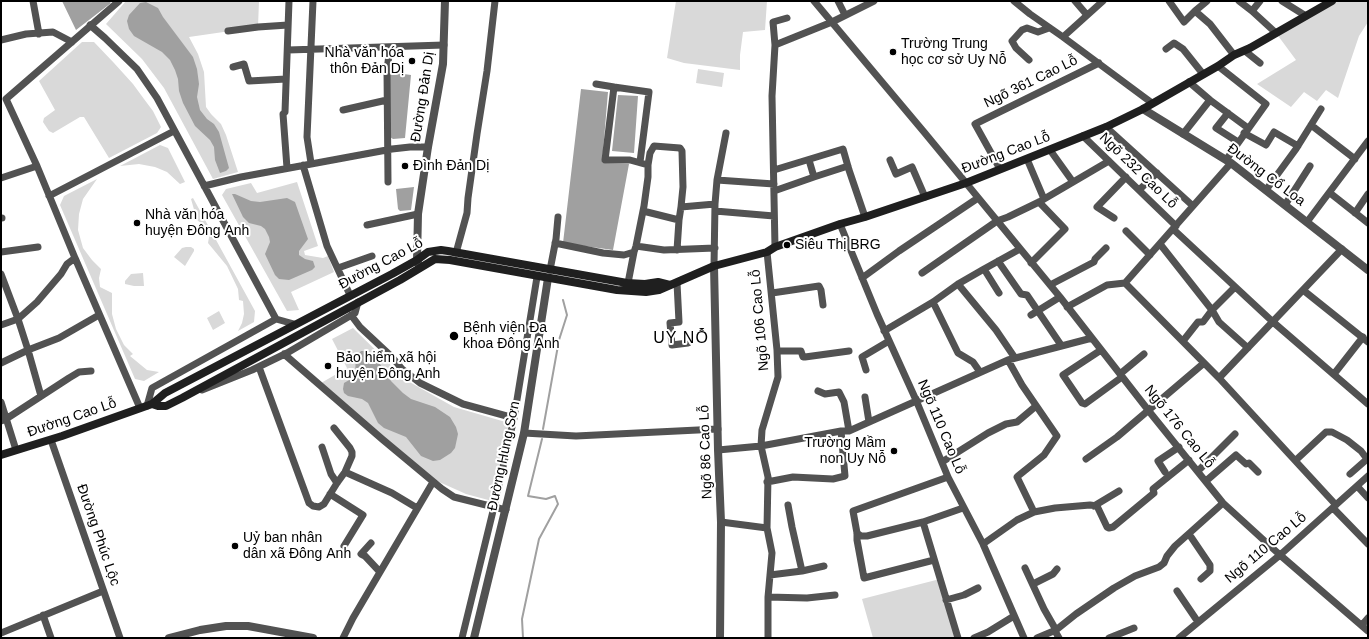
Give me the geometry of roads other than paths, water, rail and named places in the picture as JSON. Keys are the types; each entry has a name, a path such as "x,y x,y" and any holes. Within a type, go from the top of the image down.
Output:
{"main road":[{"name":"Đường Cao Lỗ","path":"1,455 51,440 146,406 165,393 294,324 350,295 418,264 442,259 537,277 631,292 659,290 714,266 767,252 840,224 866,218 966,182 1050,150 1106,126 1143,109 1218,66 1234,55 1332,1"},
{"name":"Đường Cao Lỗ","path":"146,406 166,406 400,280 418,264 428,252 441,250 628,284 658,282 673,284"}],"street":[{"path":"34,1 39,34"},
{"path":"119,1 6,100 37,166 99,315 146,406"},
{"path":"287,168 283,114 285,112 289,1"},
{"path":"313,1 307,164 327,246 350,295"},
{"name":"Đường Đản Dị","path":"418,264 418,214 443,64 445,1"},
{"path":"456,253 467,213 487,71 495,1"},
{"name":"Ngõ 176 Cao Lỗ","path":"814,1 966,182 1060,297 1223,503 1280,555 1368,631"},
{"path":"838,1 845,15"},
{"path":"775,45 832,22 874,1"},
{"path":"1014,1 1152,103"},
{"path":"1075,1 1087,15"},
{"path":"1063,37 1103,1"},
{"path":"1169,1 1184,22 1206,1"},
{"path":"1239,1 1276,33"},
{"path":"1252,11 1260,1"},
{"path":"1282,1 1306,16"},
{"path":"1196,11 1210,24 1234,55"},
{"path":"775,248 772,96 775,45 774,22 787,18"},
{"path":"90,25 137,70 157,98 276,319"},
{"path":"228,31 288,25"},
{"path":"1029,60 1016,48 1012,41 1022,30 1027,28 1038,32 1049,28"},
{"path":"1,40 26,34 53,32 72,42"},
{"path":"1166,49 1174,42 1183,49 1203,74"},
{"path":"288,50 444,45"},
{"path":"388,182 389,150 387,70 390,47"},
{"path":"1245,50 1260,63"},
{"name":"Ngõ 361 Cao Lỗ","path":"1000,169 975,124 1099,63"},
{"path":"233,67 244,64 249,81 286,79"},
{"path":"1067,307 1106,285 1125,283 1193,206 1228,161 1246,130 1266,104 1218,66"},
{"path":"1189,82 1266,145 1274,132 1298,146"},
{"path":"596,84 649,92 640,162"},
{"path":"614,87 605,160 630,160 648,165"},
{"path":"343,110 387,100"},
{"path":"1183,134 1210,100"},
{"name":"Đường Cổ Loa","path":"1143,109 1228,161 1368,270"},
{"path":"1266,190 1298,146 1321,109"},
{"path":"1228,113 1216,128 1238,142"},
{"path":"1311,125 1355,159"},
{"path":"1106,126 1193,206"},
{"path":"49,196 174,131"},
{"path":"714,266 717,180 726,133"},
{"name":"Ngõ 232 Cao Lỗ","path":"1082,136 1126,177 1235,287 1368,404"},
{"path":"1307,222 1368,142"},
{"path":"628,284 643,211 650,152 654,146 680,148 682,151 681,207 677,250"},
{"path":"204,186 241,176 307,164 410,147 428,147"},
{"path":"774,170 843,149 866,218"},
{"path":"1050,150 1073,182"},
{"path":"1027,159 1042,200 1065,229 1031,263"},
{"path":"809,160 814,177"},
{"path":"890,160 896,174 912,167 924,197"},
{"path":"922,273 997,221 1042,200 1109,161"},
{"path":"1,178 37,166"},
{"path":"717,180 774,188 848,166"},
{"path":"1285,205 1310,166"},
{"path":"1139,190 1157,173"},
{"path":"1114,218 1097,207 1126,177"},
{"path":"1330,193 1368,223"},
{"path":"1355,213 1368,194"},
{"path":"862,278 899,251 978,198"},
{"path":"681,207 715,208 774,216"},
{"path":"643,211 679,220"},
{"path":"367,225 418,214"},
{"path":"550,270 558,217"},
{"name":"Ngõ 110 Cao Lỗ","path":"840,224 884,331 916,400 948,477 983,544 1024,638"},
{"path":"1126,231 1150,256"},
{"path":"555,243 610,254 624,255 635,249 677,250 715,248"},
{"path":"1160,244 1212,310 1219,322 1248,348"},
{"path":"1,252 38,247"},
{"path":"884,331 933,302 958,284 1020,248"},
{"path":"1050,285 1094,262 1106,248"},
{"path":"1219,378 1342,249"},
{"name":"Ngõ 106 Cao Lỗ","path":"767,252 772,293 778,377 762,430 761,446 767,482 767,528 772,553 768,597"},
{"path":"338,268 372,256"},
{"path":"1,325 18,319 37,302 51,287 67,264 75,258"},
{"path":"998,261 1021,294 1027,295 1061,345"},
{"name":"Ngõ 86 Cao Lỗ","path":"714,266 721,522 720,638"},
{"path":"984,269 999,294"},
{"path":"1,274 18,319 41,396"},
{"path":"462,638 514,418 537,277"},
{"name":"Đường Hùng Sơn","path":"474,638 524,433 548,278"},
{"path":"1125,283 1219,378 1296,460 1368,544"},
{"path":"673,284 679,322 670,323 672,345 688,343"},
{"path":"958,284 996,330 1022,385 1057,436 1044,455 1017,477 1034,512"},
{"path":"772,293 819,286 823,305"},
{"path":"1182,341 1198,322 1204,322 1212,310 1235,287"},
{"path":"1303,290 1365,339 1334,374"},
{"path":"1031,315 1060,297"},
{"path":"182,398 284,354 355,313 358,302"},
{"path":"933,302 958,353 973,362 980,372"},
{"path":"1,363 28,350 59,338 99,315"},
{"path":"351,315 360,327 391,356 402,369 420,382 462,404 514,418"},
{"path":"146,406 152,388 276,319 294,324"},
{"path":"308,330 312,338"},
{"path":"718,450 761,446 840,431 849,431 1011,359 1092,338"},
{"path":"866,370 862,357 889,341"},
{"path":"777,351 800,350 805,357 849,351"},
{"path":"1101,350 1063,375 1082,403 1085,404 1121,376 1144,354"},
{"path":"284,354 433,482 454,496 506,510"},
{"path":"1086,459 1117,437 1204,363"},
{"path":"259,366 310,503 314,506 319,507 324,504 345,472 352,456 352,452 334,428"},
{"path":"4,420 80,372 91,371"},
{"path":"818,391 825,394 840,392 844,402 849,431"},
{"path":"865,397 870,422"},
{"path":"1,402 4,420 16,450"},
{"path":"942,462 988,433 1006,424 1016,422 1036,406"},
{"path":"524,433 576,436 718,429"},
{"path":"767,482 793,477 833,479 844,476 840,431"},
{"path":"1296,460 1326,432 1332,432 1347,440 1362,451 1367,459 1350,474"},
{"path":"1198,471 1235,434"},
{"name":"Đường Phúc Lộc","path":"51,440 120,638"},
{"path":"322,447 331,474 337,483"},
{"path":"1165,472 1158,461 1179,447"},
{"path":"1206,481 1236,455 1246,464 1249,463 1258,472"},
{"path":"1094,506 1097,506 1107,527 1113,527 1154,493 1153,489 1189,460"},
{"path":"345,472 392,493 417,508"},
{"name":"Ngõ 110 Cao Lỗ","path":"1179,638 1280,555 1368,476"},
{"path":"934,560 864,578 857,540 858,533 853,511 948,477"},
{"path":"343,638 353,618 433,482"},
{"path":"1357,486 1368,498"},
{"path":"983,544 1017,520 1034,512 1055,508 1094,506 1119,491"},
{"path":"330,494 363,515 344,546"},
{"path":"1037,638 1055,630 1114,588 1135,576 1159,567 1164,563 1167,556 1175,546 1223,503"},
{"path":"788,505 802,571"},
{"path":"858,533 861,536 867,536 923,522 963,508"},
{"path":"721,522 767,528"},
{"path":"923,522 958,638"},
{"path":"1189,534 1210,565 1210,571 1202,579"},
{"path":"371,543 360,554 366,556 380,572"},
{"path":"770,575 802,571 824,566"},
{"path":"1025,568 1044,610 1059,638"},
{"path":"1033,584 1053,574 1058,569"},
{"path":"946,600 964,595 978,588"},
{"path":"1,633 103,590"},
{"path":"1176,590 1198,622"},
{"path":"768,638 768,597 807,598 835,595"},
{"path":"43,615 51,638"},
{"path":"974,638 988,632 1014,616"},
{"path":"1362,625 1368,618"},
{"path":"169,638 200,630 233,626 248,626 313,638"},
{"path":"1108,638 1134,628"}],"waterway":[{"path":"543,429 559,340 567,315 563,300"},
{"path":"523,638 522,619 539,539 558,504 555,496 546,499 528,496 542,439"}],"place":[{"name":"Trường Trung học cơ sở Uy Nỗ","path":"893,52"},
{"name":"Nhà văn hóa thôn Đản Dị","path":"412,61"},
{"name":"Đình Đản Dị","path":"405,166"},
{"name":"Nhà văn hóa huyện Đông Anh","path":"137,223"},
{"name":"Siêu Thị BRG","path":"787,245"},
{"name":"Bệnh viện Đa khoa Đông Anh","path":"454,336"},
{"name":"Bảo hiểm xã hội huyện Đông Anh","path":"328,366"},
{"name":"Trường Mầm non Uy Nỗ","path":"894,451"},
{"name":"Uỷ ban nhân dân xã Đông Anh","path":"235,546"}],"district":[{"name":"UY NỖ","path":"681,339"}]}
